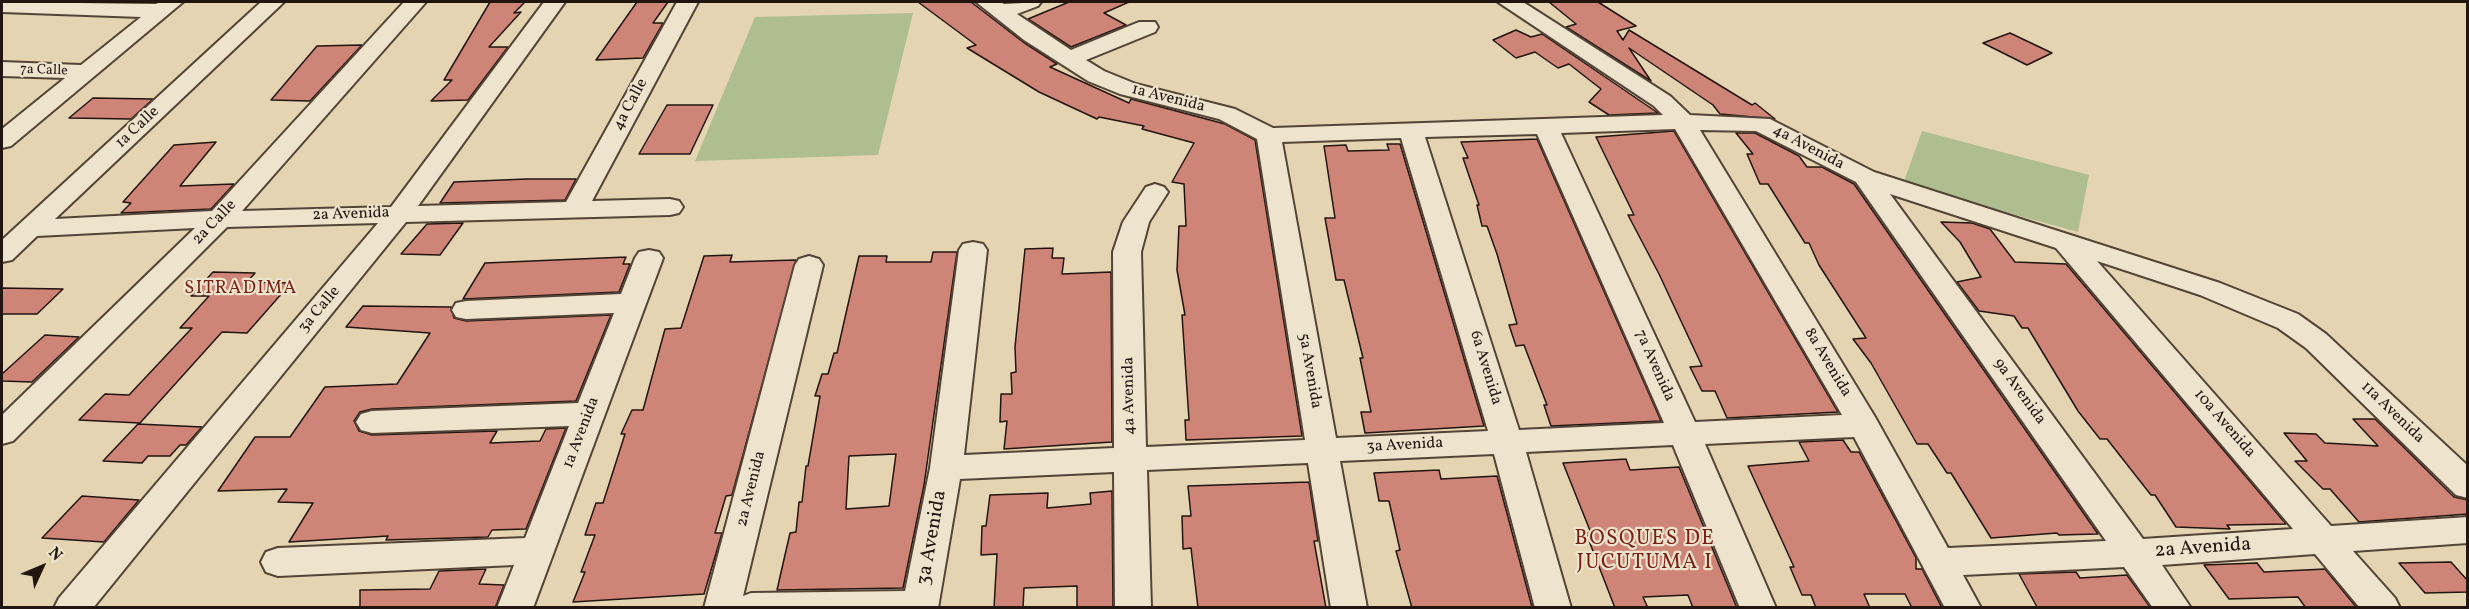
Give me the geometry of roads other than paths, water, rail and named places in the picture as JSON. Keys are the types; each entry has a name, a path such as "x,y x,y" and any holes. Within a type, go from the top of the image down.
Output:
{"street":[{"name":"1a Calle","path":"2,254 273,2"},
{"name":"2a Calle","path":"2,433 220,219 415,2"},
{"name":"3a Calle","path":"72,608 399,214 554,2"},
{"name":"4a Calle","path":"575,209 688,2"},
{"path":"994,7 1031,2"},
{"path":"1509,2 1662,101 1683,122"},
{"path":"2,6 166,6"},
{"path":"2,141 166,6"},
{"name":"1a Avenida","path":"994,7 1096,76 1128,89 1227,114 1269,135"},
{"path":"1069,59 1147,27"},
{"name":"7a Calle","path":"2,69 86,72"},
{"name":"4a Avenida","path":"1269,135 1683,122 1761,124 1864,177 2257,307 2288,321 2316,341"},
{"name":"8a Avenida","path":"1683,122 1864,425 1963,608"},
{"name":"7a Avenida","path":"1546,126 1684,433 1758,608"},
{"name":"6a Avenida","path":"1411,130 1508,441 1553,608"},
{"name":"5a Avenida","path":"1269,135 1349,608"},
{"name":"9a Avenida","path":"1864,177 2173,608"},
{"name":"4a Avenida","path":"1133,608 1127,252 1136,222 1155,192"},
{"name":"2a Avenida","path":"32,228 220,219 670,207"},
{"name":"10a Avenida","path":"2066,242 2382,608"},
{"name":"3a Avenida","path":"920,606 946,468 973,250"},
{"name":"1a Avenida","path":"514,608 649,258"},
{"name":"2a Avenida","path":"722,608 809,265"},
{"path":"466,310 632,303"},
{"name":"11a Avenida","path":"2316,341 2468,486"},
{"path":"372,422 589,414"},
{"name":"3a Avenida","path":"946,468 1864,425"},
{"name":"2a Avenida","path":"1938,562 2135,554 2468,530"},
{"path":"278,562 536,551"},
{"path":"751,608 920,606"}],"district":[{"name":"SITRADIMA","path":"241,290"},
{"name":"BOSQUES DE JUCUTUMA I","path":"1645,552"}]}
